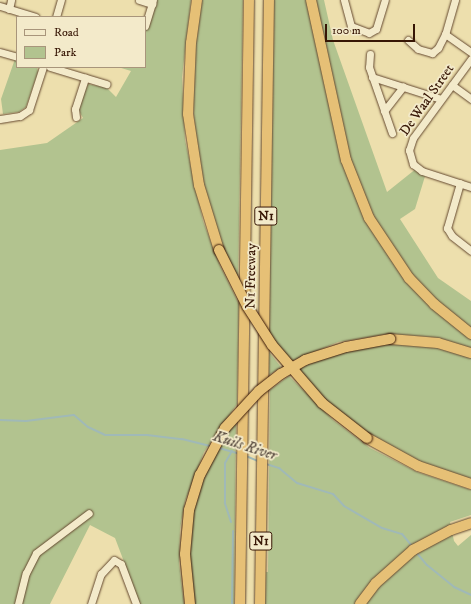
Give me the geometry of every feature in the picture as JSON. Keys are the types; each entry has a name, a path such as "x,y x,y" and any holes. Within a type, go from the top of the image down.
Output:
{"highway":[{"path":"197,0 191,43 188,114 199,185 219,250 247,306 272,345 322,403 367,438 418,466 471,484"},
{"name":"N1 Freeway","path":"240,604 249,0"},
{"name":"N1 Freeway","path":"260,604 269,0"},
{"path":"311,0 346,160 366,212 387,248 409,278 434,304 471,334"},
{"path":"190,604 185,554 189,510 200,475 225,428 258,391 281,374 305,360 346,347 390,340 438,343 471,353"},
{"path":"360,604 367,594 413,550 451,530 471,523"}],"street":[{"path":"9,9 12,0"},
{"path":"56,16 61,0"},
{"path":"139,0 153,2 146,23"},
{"path":"344,0 351,26 369,33 376,29 385,0"},
{"path":"408,40 418,49 432,53 438,48 445,34 455,0"},
{"path":"0,6 32,16"},
{"path":"445,34 471,52"},
{"path":"0,52 16,57"},
{"path":"370,54 368,62 372,77 392,133"},
{"name":"De Waal Street","path":"460,183 422,171 410,157 411,142 471,59"},
{"path":"0,119 20,116 29,110 43,68"},
{"path":"53,68 106,84"},
{"path":"372,77 442,99"},
{"path":"76,117 75,109 85,78"},
{"path":"452,85 471,99"},
{"path":"384,111 404,87"},
{"path":"471,186 460,183 447,228 452,236 471,251"},
{"path":"18,604 26,573 36,553 89,513"},
{"path":"90,604 101,574 114,560 121,564 136,604"}],"green space":[{"path":"156,0 191,0 182,77 185,140 203,221 220,266 239,304 237,404 204,452 185,501 180,529 179,563 184,604 140,604 115,538 90,525 50,604 0,604 0,150 47,143 83,118 78,109 88,84 107,88 116,97 131,71 121,68 146,68 146,29"},
{"path":"201,0 243,0 238,282 220,240 206,195 196,142 193,103 195,45"},
{"path":"274,0 308,0 330,104 387,253 471,338 471,348 430,337 386,334 338,342 290,362 269,334"},
{"path":"315,0 324,0 333,40 387,192 417,168 426,173 415,209 400,219 438,278 471,301 471,329 437,301 407,269 372,214 351,166"},
{"path":"15,59 16,68 37,68 38,72 26,107 19,112 3,114 1,99"},
{"path":"393,344 430,346 471,358 471,481 427,467 369,436 330,406 297,370 320,359 368,346"},
{"path":"269,352 281,367 269,375"},
{"path":"289,376 333,420 370,448 417,472 471,490 471,515 450,522 454,541 458,546 471,535 471,604 265,604 266,572 268,572 270,390"},
{"path":"236,420 234,604 194,604 190,561 193,509 198,491 217,447"}],"waterway":[{"name":"Kuils River","path":"0,420 26,421 74,415 88,427 105,435 147,435 182,439 211,446"},
{"name":"Kuils River","path":"219,448 240,454"},
{"path":"231,522 225,503 225,463 232,451"},
{"name":"Kuils River","path":"246,456 258,461"},
{"name":"Kuils River","path":"266,464 279,468 297,483 333,494 344,506 382,528 402,534 413,547"},
{"path":"232,604 233,531"},
{"name":"Kuils River","path":"416,552 427,565 454,587 471,595"}]}
